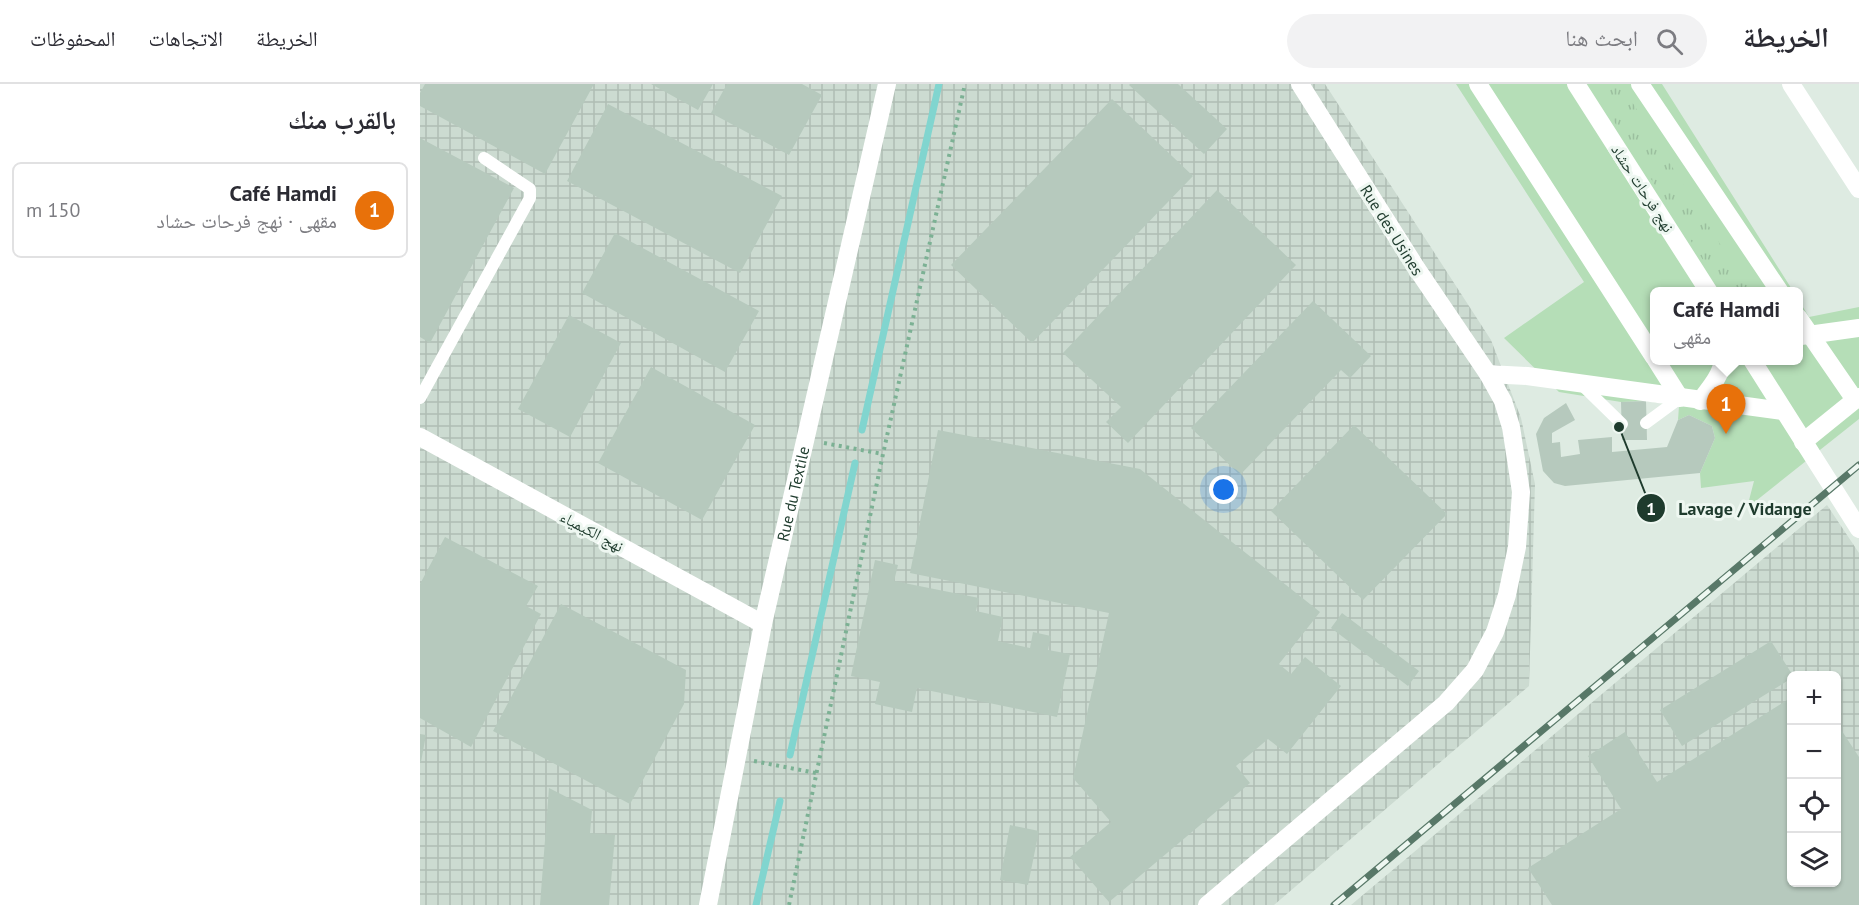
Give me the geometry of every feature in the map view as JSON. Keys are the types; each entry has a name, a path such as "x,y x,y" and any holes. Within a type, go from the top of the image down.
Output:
{"street":[{"name":"Rue du Textile","path":"708,905 763,624 887,84"},
{"name":"Rue des Usines","path":"1207,905 1411,734 1446,703 1475,670 1495,632 1507,595 1517,547 1521,492 1516,452 1503,401 1488,374 1417,269 1300,84"},
{"path":"1478,84 1650,351"},
{"name":"نهج فرحات حشاد","path":"1576,84 1706,287"},
{"path":"1640,84 1777,287"},
{"path":"1791,84 1859,189"},
{"path":"1804,335 1859,328"},
{"path":"1803,442 1857,399 1804,335"},
{"path":"1659,365 1680,398"},
{"path":"1700,401 1714,383 1722,365"},
{"path":"1755,365 1859,529"},
{"path":"1488,374 1527,376 1783,411"},
{"name":"نهج الكيمياء","path":"420,437 763,624"}],"lane":[{"path":"420,399 530,198 530,189 484,158"},
{"path":"1580,383 1622,424"},
{"path":"1646,423 1680,398"}],"path":[{"path":"789,905 964,84"},
{"path":"806,440 884,454"},
{"path":"736,757 816,773"}],"shaded area":[{"path":"420,84 1325,84 1491,340 1521,418 1535,484 1529,686 1274,905 420,905"},
{"path":"1827,505 1859,553 1859,905 1351,905"}],"green space":[{"path":"1456,84 1662,84 1790,287 1650,287 1650,365 1803,365 1803,307 1809,317 1859,307 1859,419 1747,508 1754,481 1701,488 1700,473 1715,438 1712,426 1689,415 1678,420 1679,406 1646,401 1621,402 1559,392 1504,338 1584,282"},
{"path":"1590,84 1621,84 1736,270 1751,273 1760,287 1720,287"}],"building":[{"path":"425,84 594,84 545,174 420,106 420,93"},
{"path":"651,84 713,84 698,110"},
{"path":"727,84 802,84 822,95 789,155 711,113"},
{"path":"1130,84 1178,84 1227,129 1204,154"},
{"path":"1112,99 1193,176 1032,343 951,265"},
{"path":"608,104 782,196 740,273 567,181"},
{"path":"420,138 514,188 430,343 420,337"},
{"path":"1217,190 1296,265 1128,443 1106,422 1121,407 1063,353"},
{"path":"615,233 759,311 725,372 582,293"},
{"path":"1313,301 1371,356 1350,378 1341,370 1240,475 1191,428"},
{"path":"569,315 621,343 570,437 518,409"},
{"path":"651,367 755,425 702,520 598,463"},
{"path":"1646,401 1647,440 1622,440 1621,402"},
{"path":"1566,403 1575,420 1552,433 1552,443 1560,442 1561,457 1580,454 1578,440 1612,437 1612,452 1667,447 1678,420 1689,415 1712,426 1715,438 1700,473 1565,486 1554,483 1543,471 1536,434 1544,418"},
{"path":"1354,425 1447,514 1363,600 1271,511"},
{"path":"938,430 1140,469 1320,612 1279,664 1291,674 1305,657 1341,686 1287,754 1268,739 1236,766 1250,783 1109,902 1070,857 1111,822 1073,778 1109,613 910,573"},
{"path":"445,537 538,586 526,606 541,614 471,747 420,718 420,584"},
{"path":"875,560 898,565 894,581 979,598 976,611 1003,617 998,641 1030,648 1033,632 1051,636 1048,650 1070,654 1057,717 917,688 912,712 875,704 880,682 851,676"},
{"path":"561,604 686,670 684,704 630,804 493,731"},
{"path":"1342,613 1419,671 1408,686 1331,628"},
{"path":"1771,641 1790,671 1787,671 1787,681 1682,746 1660,710"},
{"path":"1787,700 1787,887 1841,887 1841,730 1859,757 1859,905 1552,905 1528,868 1621,809 1588,756 1625,732 1657,782"},
{"path":"420,734 426,735 421,762 420,762"},
{"path":"549,788 592,810 590,833 615,835 609,905 540,905"},
{"path":"1010,825 1039,831 1028,885 1000,880"}],"waterway":[{"path":"862,430 939,84"},
{"path":"790,755 855,463"},
{"path":"756,905 780,801"}],"railway":[{"path":"1334,905 1859,465"}],"place":[{"name":"Lavage / Vidange","path":"1619,427"},
{"name":"Café Hamdi","path":"1726,434"}]}
